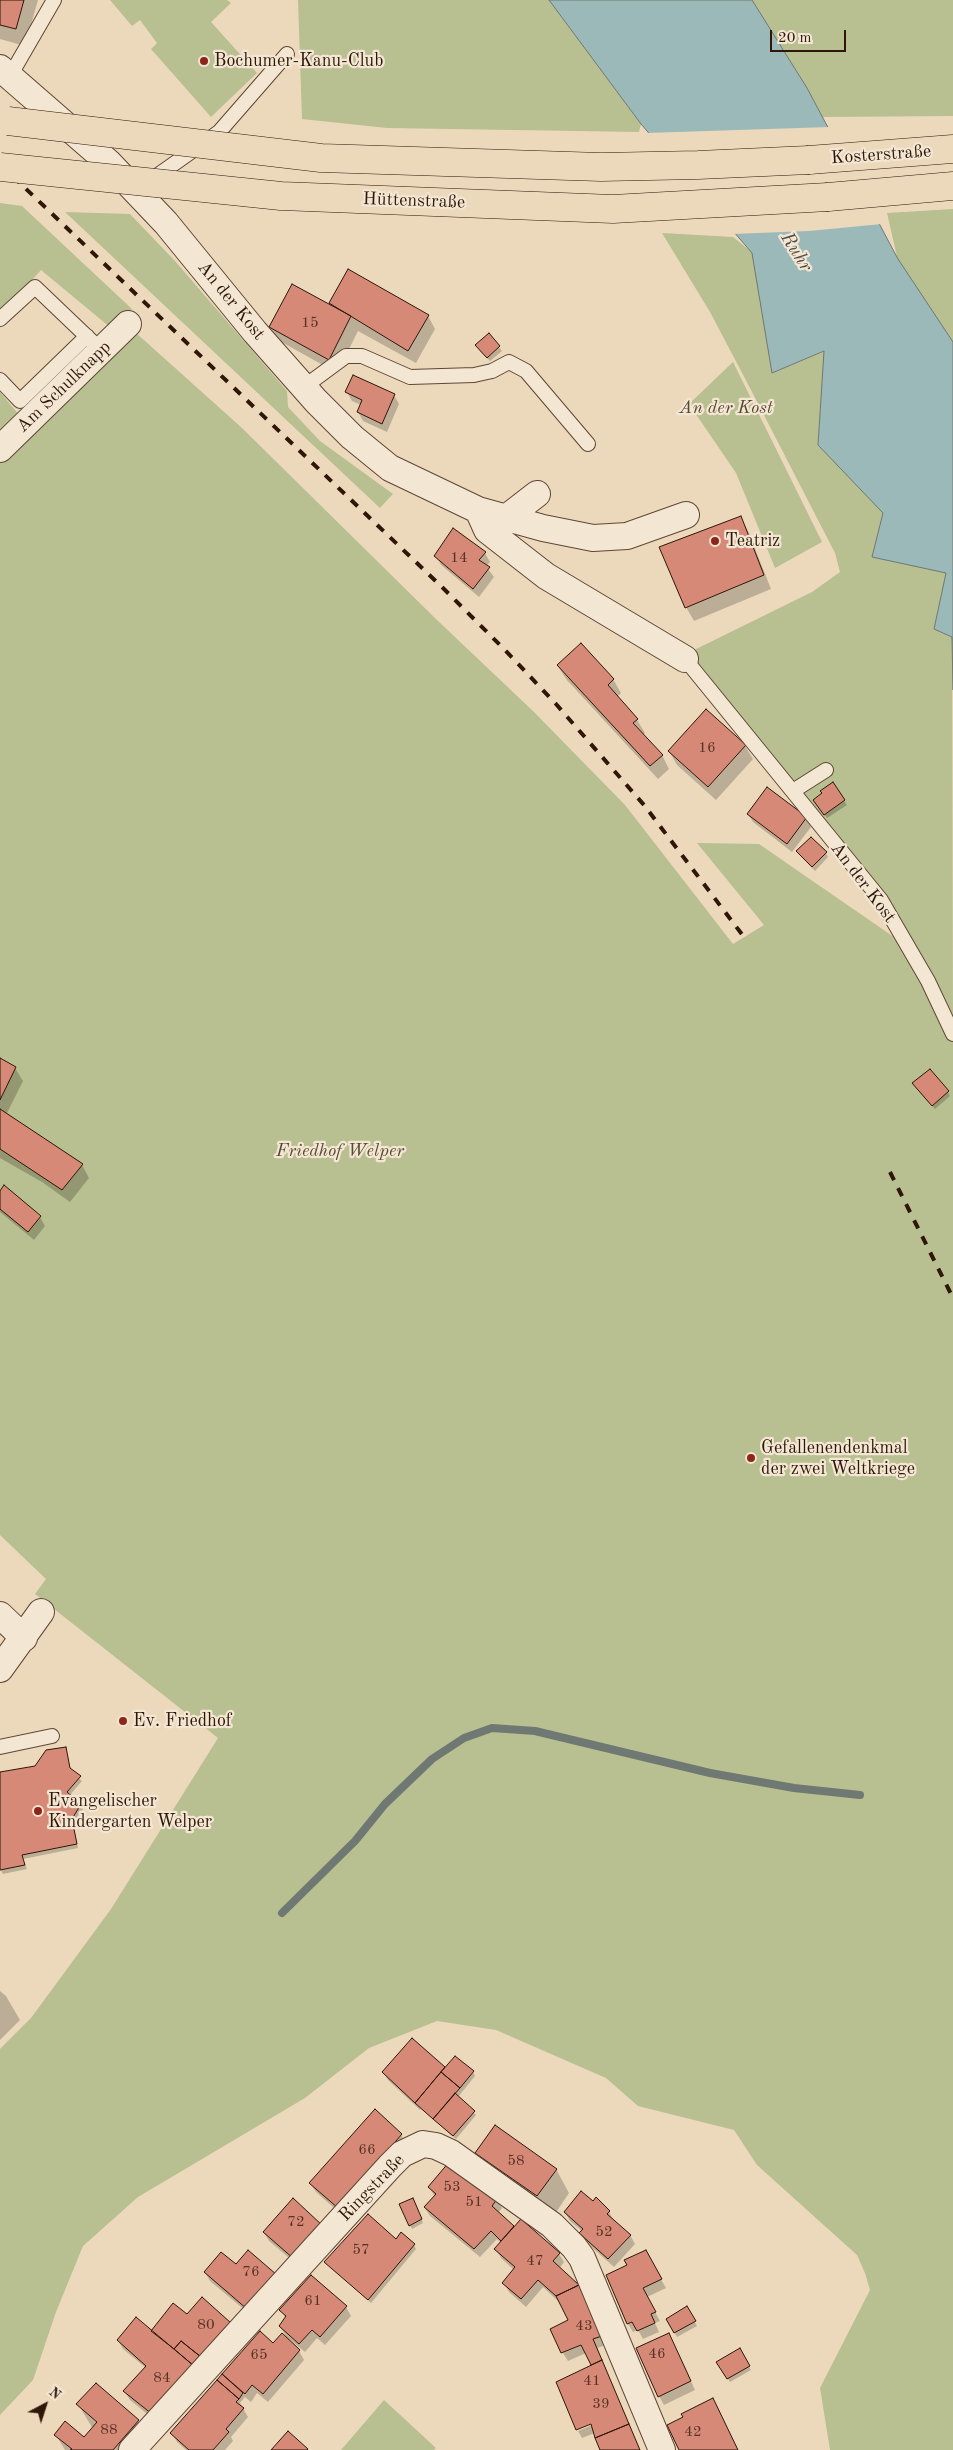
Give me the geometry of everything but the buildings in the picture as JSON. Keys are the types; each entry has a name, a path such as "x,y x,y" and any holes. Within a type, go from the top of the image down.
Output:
{"main road":[{"name":"Kosterstraße","path":"0,120 321,158 600,167 698,166 953,149"},
{"name":"Hüttenstraße","path":"0,167 282,196 613,209 828,197"},
{"name":"Kosterstraße","path":"828,197 953,186"}],"street":[{"name":"An der Kost","path":"5,72 108,162 166,223 255,332 304,387 352,437 390,468 478,510 593,538 627,536 686,515"},
{"name":"Am Schulknapp","path":"0,449 94,343 128,324"},
{"path":"506,518 537,494"},
{"name":"An der Kost","path":"478,510 487,530 546,576 686,659"},
{"path":"0,1669 24,1638 40,1612"},
{"path":"0,1615 24,1638"},
{"name":"Ringstraße","path":"132,2450 390,2166 402,2154 423,2144 436,2146 450,2153 552,2225 574,2247 582,2258 662,2450"}],"lane":[{"path":"5,72 54,0"},
{"path":"136,191 219,132 287,54"},
{"path":"0,319 34,287 94,343 20,401 0,380"},
{"path":"304,387 346,356 362,356 410,377 474,375 492,371 508,362 526,371 588,444"},
{"name":"An der Kost","path":"686,659 881,900 928,981 953,1034"},
{"path":"793,791 826,770"},
{"path":"0,1747 52,1736"}],"green space":[{"name":"Bochumer-Kanu-Club","path":"110,0 227,0 231,3 211,22 257,73 211,117 151,49 157,43 140,20 132,26"},
{"path":"298,0 549,0 641,124 639,132 387,128 302,119"},
{"path":"752,0 953,0 953,116 822,117 807,88"},
{"path":"0,203 22,206 132,309 111,328 41,270 0,316"},
{"path":"953,209 953,343 898,261 887,213"},
{"path":"65,212 130,214 175,261 287,391 288,407 320,441 393,494 380,508"},
{"path":"662,233 733,237 753,253 772,373 825,351 818,445 946,573 934,629 952,637 953,1027 882,898 688,653 812,592 840,572 835,553 750,388 710,312"},
{"name":"Friedhof Welper","path":"135,332 242,428 436,619 534,712 625,805 733,944 764,925 697,843 759,844 904,944 953,1038 953,2450 830,2450 820,2388 870,2290 865,2273 857,2255 757,2165 734,2130 638,2106 606,2078 496,2030 437,2021 369,2048 305,2098 138,2197 83,2246 56,2312 33,2380 0,2415 0,2049 31,2018 111,1909 218,1738 35,1594 46,1579 0,1535 0,463"},
{"name":"An der Kost","path":"733,362 822,542 775,568 736,473 689,404"},
{"path":"0,392 20,416 0,436"},
{"path":"384,2400 436,2448 434,2450 341,2450"}],"water":[{"name":"Ruhr","path":"549,0 752,0 807,88 898,259 953,342 953,690 952,637 934,629 946,573 872,557 883,513 818,445 824,351 772,373 752,253 641,124"}],"pier":[{"path":"830,127 882,224 809,231 732,234 646,133"}],"waterway":[{"path":"282,1913 355,1841 385,1804 432,1759 464,1738 492,1728 535,1731 710,1773 794,1788 860,1795"}],"railway":[{"path":"0,164 443,588 505,650 556,704 644,805 744,937"},
{"path":"890,1172 953,1298"}],"place":[{"name":"Bochumer-Kanu-Club","path":"204,61"},
{"name":"Teatriz","path":"715,541"},
{"name":"Gefallenendenkmal der zwei Weltkriege","path":"751,1458"},
{"name":"Ev. Friedhof","path":"123,1721"},
{"name":"Evangelischer Kindergarten Welper","path":"38,1811"}]}
